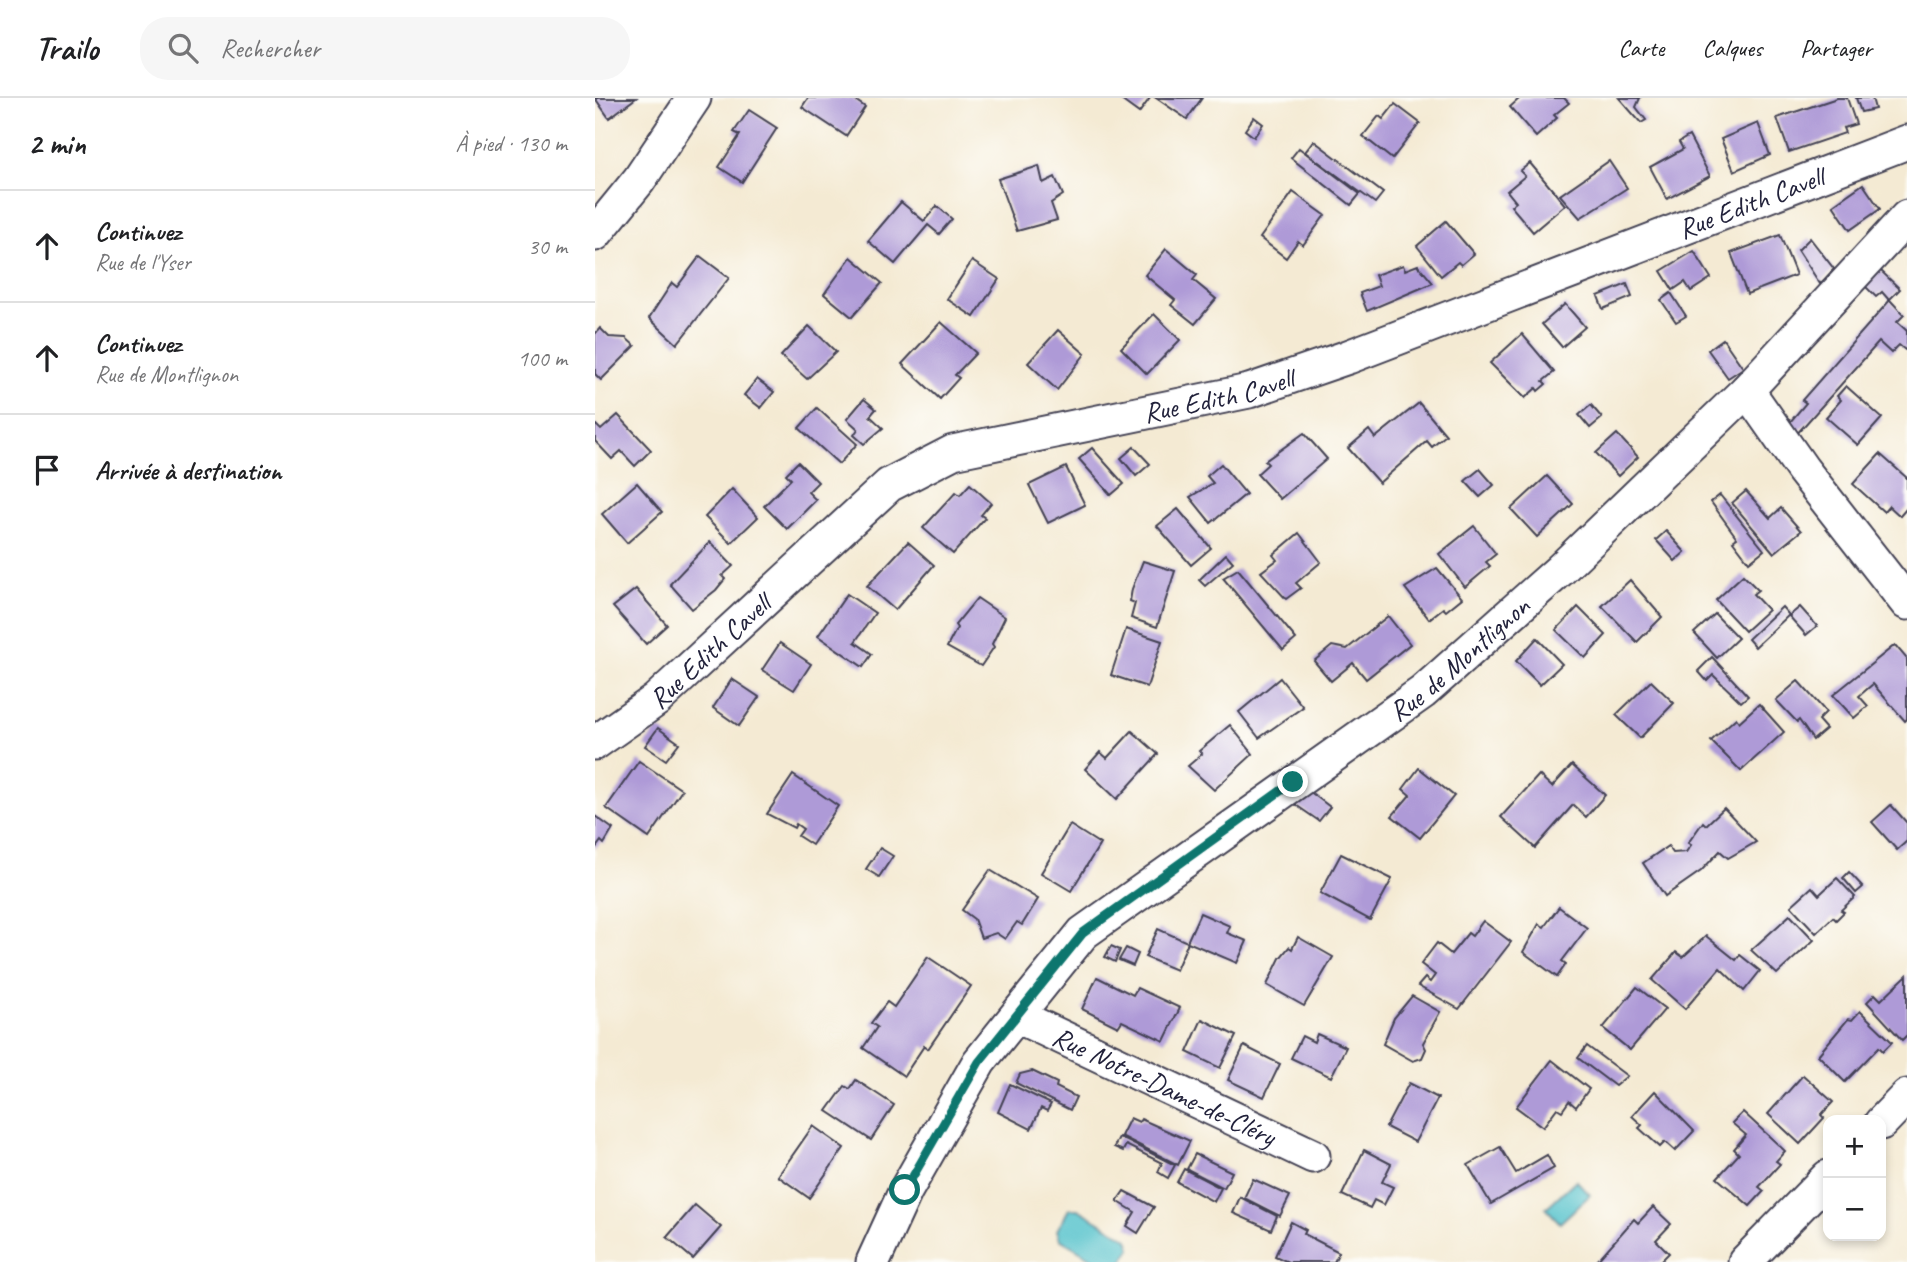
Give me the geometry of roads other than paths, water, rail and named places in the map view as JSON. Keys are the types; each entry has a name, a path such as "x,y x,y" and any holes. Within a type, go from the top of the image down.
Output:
{"street":[{"path":"595,234 639,180 694,98"},
{"name":"Rue Edith Cavell","path":"595,743 656,700 889,485 953,452 1249,391 1348,357 1907,142"},
{"name":"Rue de Montlignon","path":"873,1262 905,1190 979,1062 1083,933 1423,692 1560,570 1747,390 1907,218"},
{"path":"1747,390 1803,470 1907,603"},
{"name":"Rue Notre-Dame-de-Cléry","path":"1017,1016 1313,1156"},
{"path":"1886,1117 1907,1096"},
{"path":"1745,1262 1827,1178"}],"water":[{"path":"1576,1180 1590,1195 1560,1223 1546,1208"},
{"path":"1069,1209 1078,1209 1128,1239 1131,1248 1122,1262 1099,1262 1060,1239 1057,1230"}]}
